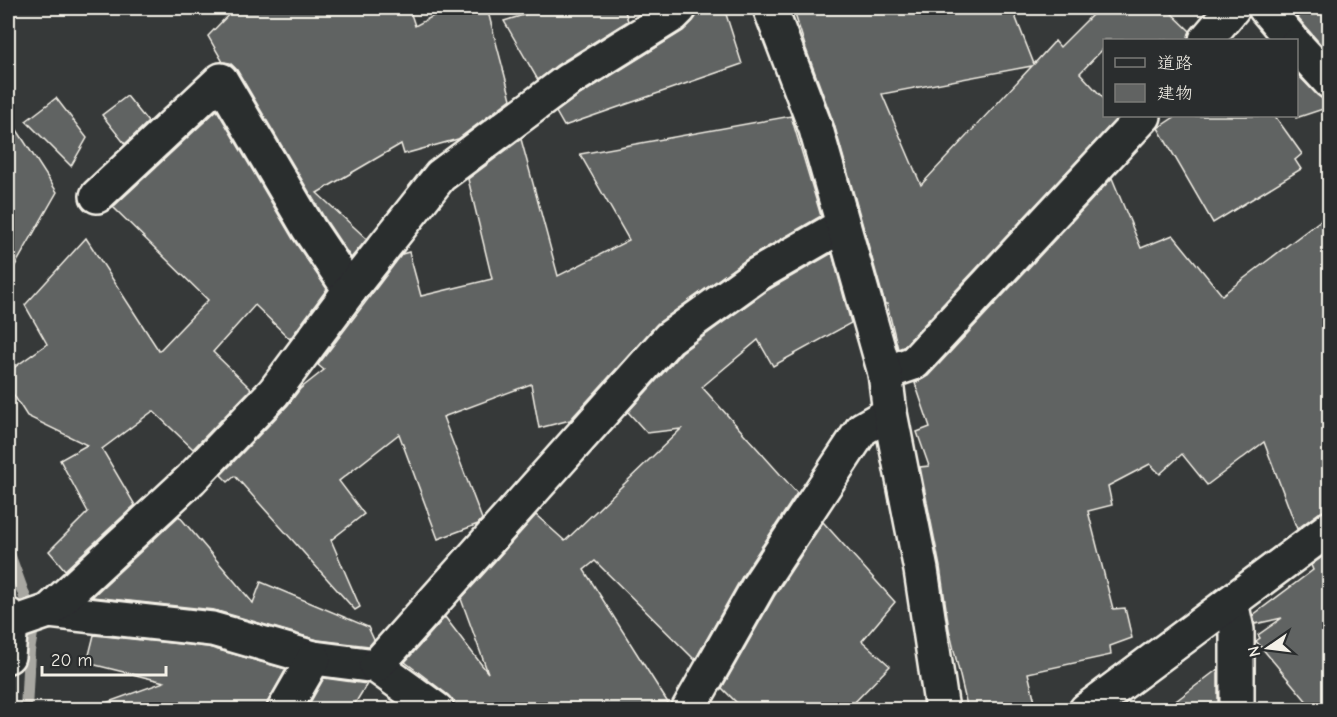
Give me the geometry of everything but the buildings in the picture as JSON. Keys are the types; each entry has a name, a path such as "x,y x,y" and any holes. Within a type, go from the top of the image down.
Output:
{"street":[{"path":"49,611 191,479 274,392 440,176 567,81 673,15 680,8"},
{"path":"770,8 816,129 885,373 890,412 921,570 942,710"},
{"path":"1207,39 1233,8"},
{"path":"1265,8 1291,39"},
{"path":"1298,47 1329,82"},
{"path":"97,196 221,80 309,230 351,290"},
{"path":"885,373 914,363 1143,117"},
{"path":"376,666 669,338 758,274 843,225"},
{"path":"688,710 759,585 862,429 890,412"},
{"path":"1086,710 1329,528"},
{"path":"1231,602 1237,630 1237,710"},
{"path":"8,656 9,619 49,611 212,629 314,658 376,666 437,710"},
{"path":"284,710 314,658"}],"waterway":[{"path":"8,551 34,622 29,651 26,710"}]}
